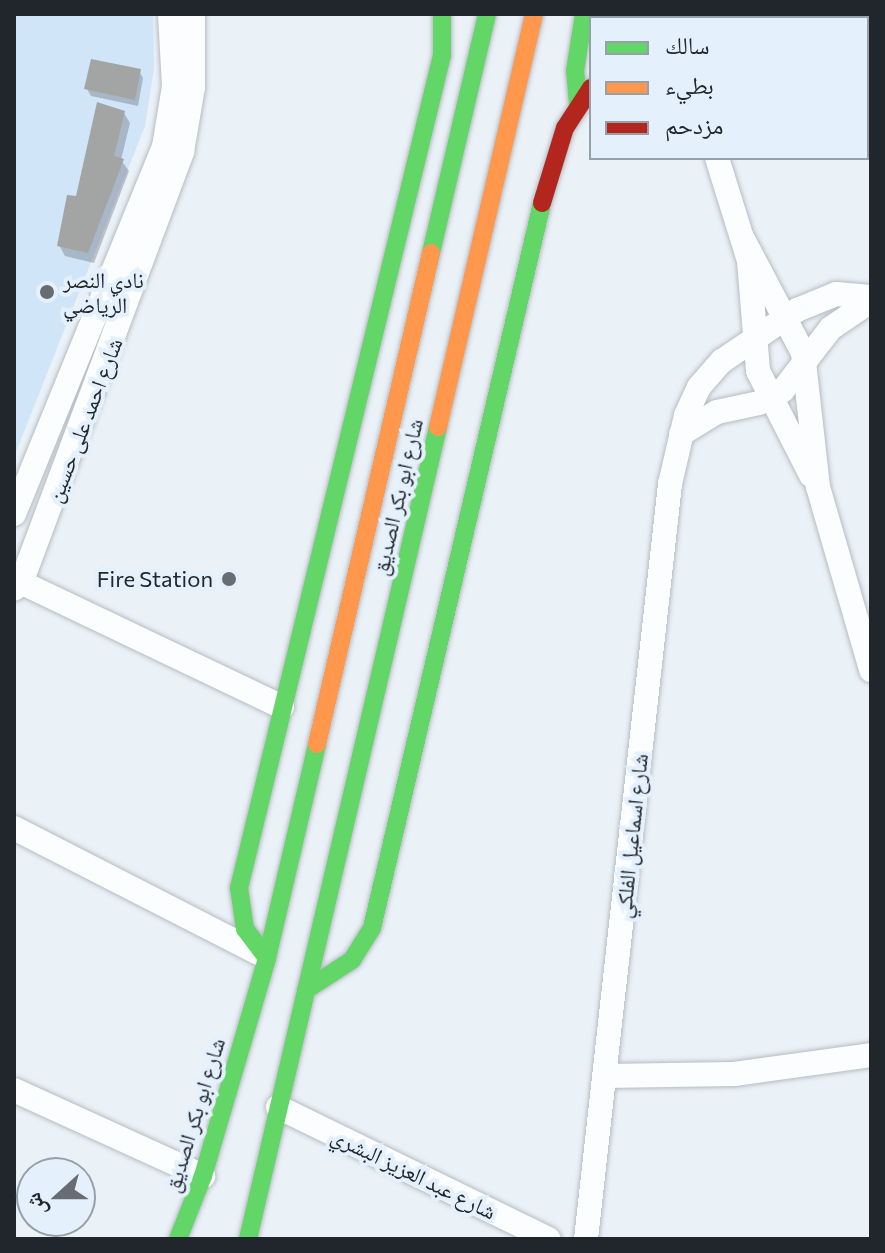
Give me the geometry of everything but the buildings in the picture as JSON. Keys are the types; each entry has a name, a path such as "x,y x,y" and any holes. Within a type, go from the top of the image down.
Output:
{"main road":[{"path":"420,14 442,55"},
{"path":"442,14 442,55"},
{"path":"267,958 245,929 238,901 282,707 442,55 455,14"},
{"name":"شارع ابو بكر الصديق","path":"178,1239 203,1176 267,958 487,14"},
{"name":"شارع ابو بكر الصديق","path":"248,1239 534,14"},
{"path":"578,104 575,71 584,14"},
{"path":"306,990 352,960 372,928 550,167 578,104 589,90"}],"street":[{"name":"شارع احمد على حسين","path":"14,514 164,147 174,86 170,14"},
{"name":"شارع احمد على حسين","path":"16,584 182,152 193,87 193,14"},
{"path":"718,160 743,239 789,317 806,365 821,500 871,670"},
{"path":"743,239 752,342 768,399 821,500"},
{"name":"شارع اسماعيل الفلكي","path":"586,1239 670,484 681,434 705,379 752,342 825,296 871,299"},
{"path":"681,434 717,412 768,399 806,365 831,328 871,299"},
{"path":"16,584 282,707"},
{"path":"14,828 267,958"},
{"path":"605,1076 734,1074 871,1055"},
{"path":"14,1090 203,1176"},
{"name":"شارع عبد العزيز البشري","path":"278,1107 549,1239"}],"shaded area":[{"name":"نادي النصر الرياضي","path":"14,14 153,14 154,68 145,126 14,457"}],"traffic: fast":[{"path":"267,958 245,929 239,888 442,55 442,14"},
{"path":"431,253 487,14"},
{"path":"578,104 575,71 584,14"},
{"path":"831,14 835,16"},
{"path":"306,990 352,960 372,928 542,203"},
{"path":"248,1239 438,427"},
{"path":"178,1239 203,1176 267,958 317,744"}],"traffic: slow":[{"path":"438,427 534,14"},
{"path":"712,16 718,14"},
{"path":"317,744 431,253"}],"traffic: jam":[{"path":"542,203 565,128 589,91"}],"place":[{"name":"نادي النصر الرياضي","path":"47,292"},
{"name":"Fire Station","path":"229,579"}]}
